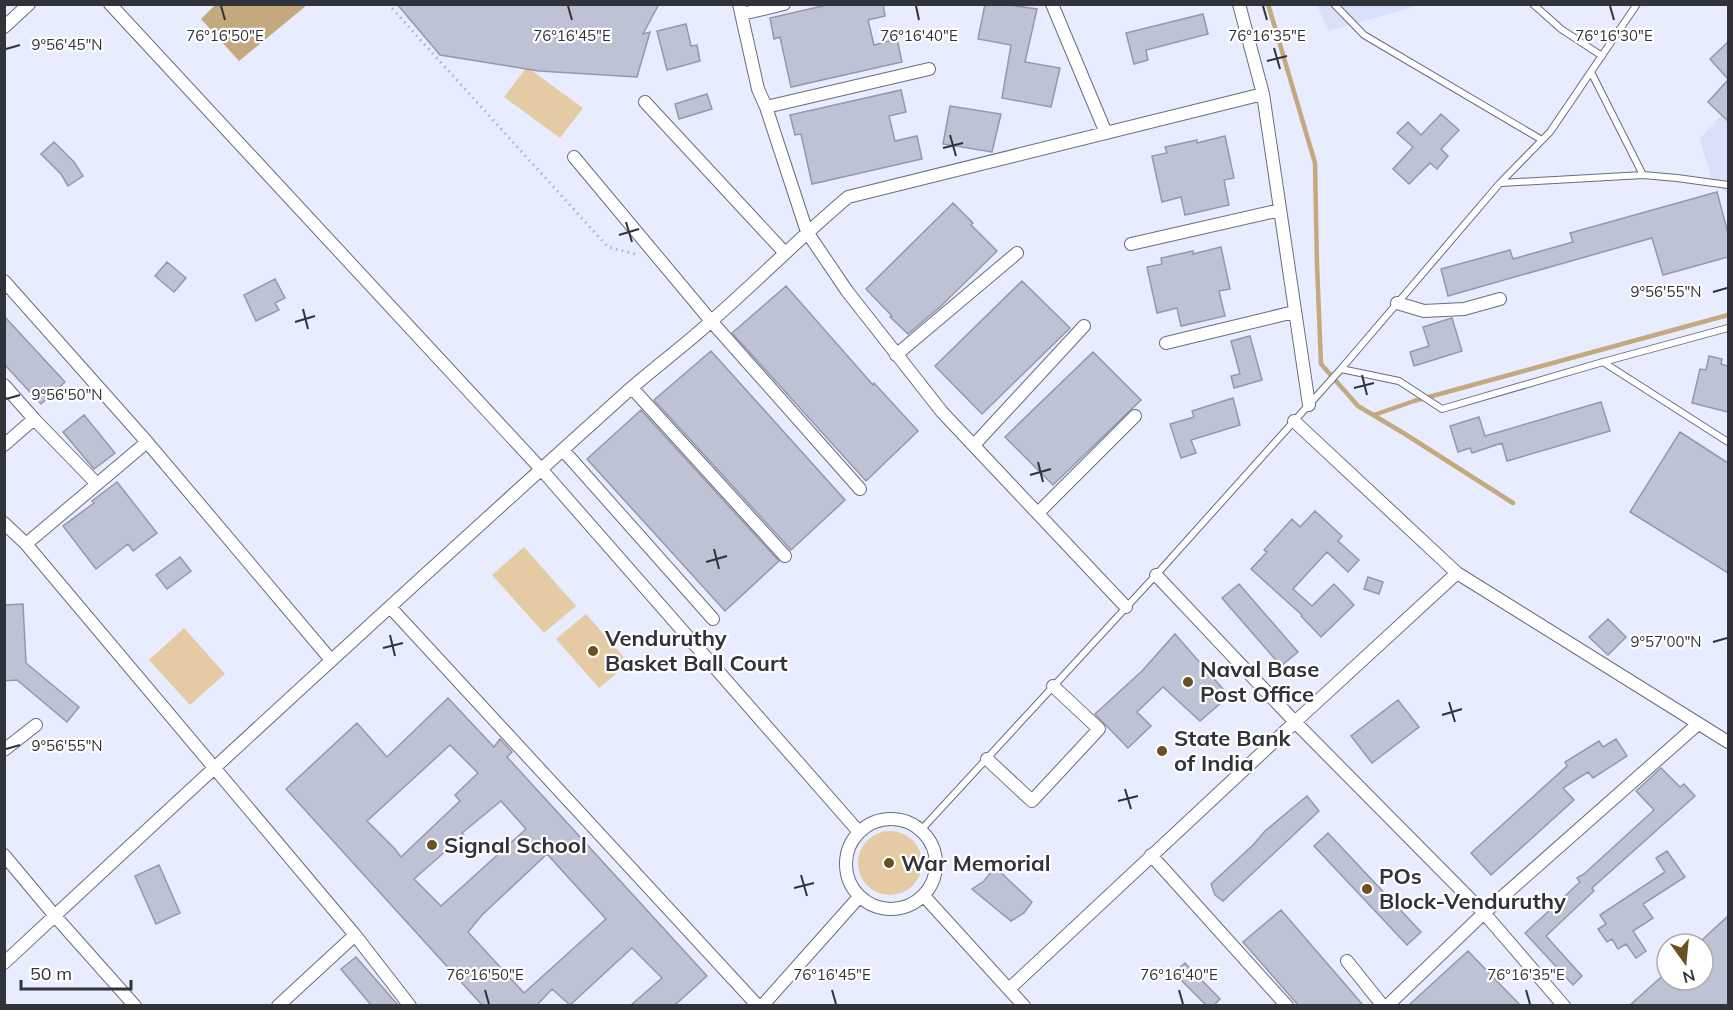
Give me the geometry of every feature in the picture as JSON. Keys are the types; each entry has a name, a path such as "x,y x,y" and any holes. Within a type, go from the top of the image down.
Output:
{"street":[{"path":"4,27 29,4"},
{"path":"110,4 541,469 859,832"},
{"path":"784,4 740,9 758,89 766,106 807,232 847,291 942,412 1126,606"},
{"path":"1052,4 1106,133"},
{"path":"1239,4 1263,94 1309,405"},
{"path":"766,106 929,69"},
{"path":"4,963 214,767 541,469 711,321 848,197 1263,94"},
{"path":"645,102 784,253"},
{"path":"574,158 711,321 860,489"},
{"path":"1131,244 1281,210"},
{"path":"896,355 1017,253"},
{"path":"4,281 147,442 331,660"},
{"path":"1397,303 1424,310 1464,309 1500,299"},
{"path":"1166,343 1294,312"},
{"path":"974,445 1084,326"},
{"path":"4,385 97,484"},
{"path":"632,388 785,555"},
{"path":"1038,513 1135,416"},
{"path":"4,445 34,418"},
{"path":"1294,422 1457,573 1728,742"},
{"path":"26,544 147,442"},
{"path":"563,450 713,619"},
{"path":"4,523 26,544 214,767 355,935 410,1005"},
{"path":"1009,989 1457,573"},
{"path":"1156,575 1295,722 1484,913 1564,1005"},
{"path":"390,607 760,1005 859,897"},
{"path":"987,759 1032,801 1098,729 1053,686"},
{"path":"1347,961 1385,1005 1484,913 1698,724"},
{"path":"4,750 36,725"},
{"path":"883,819 910,822 921,830 931,841 936,855 937,869 933,884 924,896 913,904 899,909 885,909 871,905 859,897 846,872 846,857 851,843 859,832 883,819"},
{"path":"4,855 135,1005"},
{"path":"1151,855 1287,1005"},
{"path":"924,896 1024,1005"},
{"path":"278,1005 355,935"}],"lane":[{"path":"1334,4 1364,35 1542,140"},
{"path":"1533,4 1561,29 1602,56"},
{"path":"921,830 1294,422 1500,183 1550,132 1637,4"},
{"path":"1591,72 1643,175"},
{"path":"1500,183 1643,175 1728,185"},
{"path":"1338,371 1399,381 1442,410 1728,328"},
{"path":"1603,362 1728,442"}],"path":[{"path":"388,4 608,247 636,254 643,262"}],"shaded area":[{"path":"215,5 307,5 239,61 201,19"},
{"path":"1317,5 1421,5 1328,31"},
{"path":"527,67 583,108 560,138 504,97"},
{"path":"1728,107 1728,194 1712,181 1700,139"},
{"path":"524,547 576,606 544,633 492,575"},
{"name":"Venduruthy Basket Ball Court","path":"586,614 629,663 599,688 556,639"},
{"path":"184,628 225,674 190,705 149,660"},
{"path":"884,831 896,831 913,840 920,851 922,863 920,875 913,886 896,895 884,895 872,890 863,881 858,869 858,857 863,845 872,836"}],"building":[{"path":"397,4 659,4 643,34 650,32 637,77 539,71 440,55"},
{"path":"831,4 883,4 885,16 868,20 874,45 897,39 902,62 791,87 780,37 774,39 770,18"},
{"path":"985,4 1037,9 1025,62 1060,68 1051,107 1002,98 1011,45 978,39"},
{"path":"1203,14 1208,34 1146,50 1148,60 1134,64 1126,33"},
{"path":"686,24 691,46 697,45 700,61 667,70 657,31"},
{"path":"1728,42 1728,79 1710,59"},
{"path":"1728,80 1728,121 1708,102"},
{"path":"901,90 906,112 889,116 895,141 917,136 922,159 812,184 801,134 795,135 790,115"},
{"path":"707,94 712,109 679,119 675,104"},
{"path":"950,106 1001,114 992,152 943,144"},
{"path":"1441,114 1459,130 1441,149 1448,156 1437,169 1430,163 1409,184 1393,169 1413,147 1397,133 1408,122 1421,135"},
{"path":"1225,136 1234,178 1224,180 1229,205 1185,215 1181,197 1162,202 1152,156 1167,153 1165,147 1197,140 1197,143"},
{"path":"54,142 74,162 83,176 68,186 61,174 41,154"},
{"path":"1717,192 1728,233 1728,257 1663,275 1652,238 1448,296 1441,269 1510,250 1513,259 1573,242 1570,233"},
{"path":"953,203 997,251 941,306 908,334 866,289"},
{"path":"1221,247 1230,289 1219,291 1225,316 1181,326 1177,308 1157,313 1147,267 1162,264 1161,258 1193,251 1193,254"},
{"path":"167,262 186,278 174,292 155,276"},
{"path":"275,279 285,298 275,303 279,310 256,321 244,295"},
{"path":"1022,281 1070,328 982,414 935,366"},
{"path":"786,286 873,385 874,383 918,431 866,481 732,333"},
{"path":"4,316 65,382 41,404 4,364"},
{"path":"1452,318 1462,351 1414,366 1410,352 1429,346 1423,327"},
{"path":"1250,336 1262,380 1234,388 1231,376 1240,374 1231,341"},
{"path":"711,351 845,500 791,550 654,400"},
{"path":"1093,352 1141,400 1053,485 1005,437"},
{"path":"1709,356 1722,359 1721,364 1728,366 1728,412 1692,403 1700,369 1706,370"},
{"path":"1233,398 1240,425 1191,440 1196,453 1181,458 1170,424 1194,417 1192,411"},
{"path":"1601,402 1610,431 1507,461 1502,443 1472,453 1470,448 1458,452 1450,426 1479,417 1485,436"},
{"path":"641,410 779,561 725,611 587,459"},
{"path":"84,415 115,453 94,469 63,432"},
{"path":"1680,432 1728,463 1728,573 1630,512"},
{"path":"117,482 157,533 133,551 128,544 96,569 63,526"},
{"path":"1315,511 1342,536 1338,541 1359,560 1348,572 1327,552 1293,589 1312,606 1334,584 1354,605 1321,637 1302,615 1251,569 1267,552 1264,550 1292,519 1300,527"},
{"path":"180,557 191,571 167,589 156,575"},
{"path":"1368,577 1383,582 1379,594 1364,589"},
{"path":"1239,584 1298,652 1281,666 1222,598"},
{"path":"23,604 26,663 79,707 67,722 17,680 4,681 4,605"},
{"path":"1608,619 1626,637 1608,655 1589,637"},
{"path":"1175,634 1229,696 1200,721 1163,687 1137,712 1151,726 1128,748 1095,714 1142,671"},
{"path":"448,698 494,747 500,739 512,752 507,757 707,976 675,1005 631,1005 662,978 632,948 570,1005 552,989 537,1005 482,1005 286,789 357,723 387,757","holes":["450,745 478,773 455,795 460,801 401,857 367,821","501,801 526,829 441,906 414,879 464,835 462,833","547,854 606,919 524,993 468,932 482,915"]},
{"path":"1398,700 1419,727 1372,763 1351,736"},
{"path":"1616,739 1627,756 1593,778 1588,772 1563,788 1574,800 1491,875 1471,853 1567,766 1565,762 1599,741 1603,747"},
{"path":"1661,768 1680,787 1684,784 1695,796 1592,888 1594,891 1546,936 1582,976 1573,985 1525,933 1580,882 1577,878 1654,810 1636,791"},
{"path":"1307,796 1319,811 1223,901 1215,895 1211,884 1265,831"},
{"name":"POs Block-Venduruthy","path":"1328,833 1421,932 1407,945 1314,846"},
{"path":"1667,851 1685,877 1643,904 1653,918 1633,931 1646,951 1636,958 1626,944 1618,949 1612,939 1607,942 1598,929 1606,924 1600,915 1665,872 1656,858"},
{"path":"159,865 180,913 156,924 135,876"},
{"path":"995,867 1032,902 1024,913 1011,921 972,889 984,881"},
{"path":"1281,910 1363,1005 1298,1005 1243,942"},
{"path":"1728,916 1728,1005 1630,1005 1655,983 1655,992 1715,992 1715,932 1711,932"},
{"path":"1468,951 1520,1005 1409,1005"},
{"path":"356,957 398,1005 371,1005 341,969"},
{"path":"1185,963 1220,999 1214,1005 1206,1005 1174,973"}],"waterway":[{"path":"1268,4 1315,163 1321,364 1358,406 1513,503"},
{"path":"1374,415 1414,401 1728,315"}],"place":[{"name":"Venduruthy Basket Ball Court","path":"593,651"},
{"name":"Naval Base Post Office","path":"1188,682"},
{"name":"State Bank of India","path":"1162,751"},
{"name":"Signal School","path":"432,845"},
{"name":"War Memorial","path":"889,863"},
{"name":"POs Block-Venduruthy","path":"1367,889"}]}
